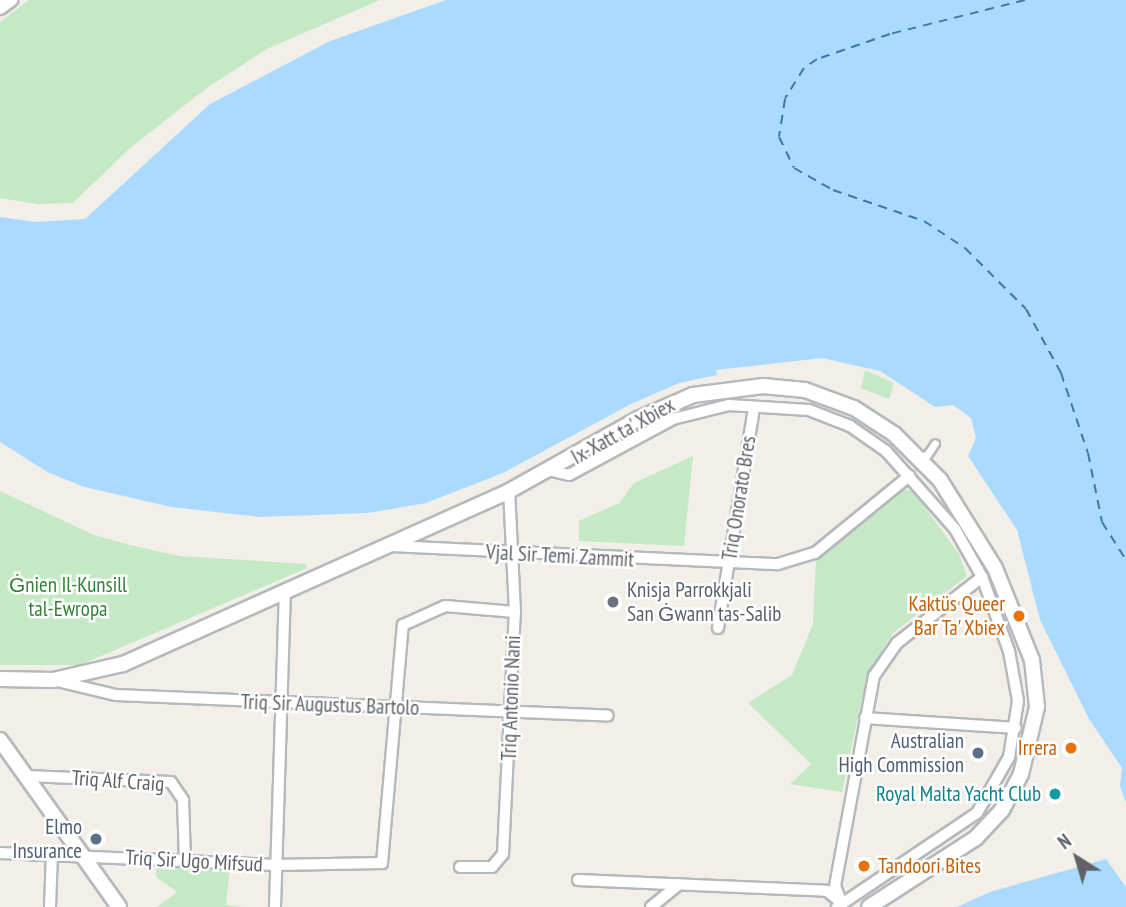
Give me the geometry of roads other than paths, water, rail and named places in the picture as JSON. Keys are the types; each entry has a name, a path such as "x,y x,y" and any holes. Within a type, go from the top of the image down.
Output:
{"main road":[{"name":"Ix-Xatt ta' Xbiex","path":"2,678 53,680 122,664 285,594 552,471 666,405 693,395 763,386 805,390 853,408 894,434 940,480 995,568 1032,660 1037,707 1021,774 1002,810 976,838 869,907"},
{"path":"0,740 118,907"}],"street":[{"path":"0,8 11,0"},
{"path":"552,471 569,475 673,419 729,405 754,409 809,410 850,426 886,451 955,530 982,577 1014,674 1016,728 997,785 977,813 840,905"},
{"name":"Triq Onorato Bres","path":"718,628 754,409"},
{"path":"917,457 927,455 935,443"},
{"name":"Vjal Sir Temi Zammit","path":"391,546 512,555 778,564 815,553 909,476"},
{"name":"Triq Antonio Nani","path":"460,867 492,867 503,854 515,612 509,491"},
{"path":"840,905 835,886 874,676 885,656 982,577"},
{"path":"275,907 285,594"},
{"path":"398,707 401,631 407,622 444,606 515,612"},
{"name":"Triq Sir Augustus Bartolo","path":"53,680 116,695 280,705 608,716"},
{"name":"Triq Sir Ugo Mifsud","path":"0,853 52,853 276,865 376,864 386,858 398,707"},
{"path":"865,718 1016,728"},
{"name":"Triq Alf Craig","path":"26,776 168,780 183,800 185,859"},
{"path":"50,907 52,853"},
{"path":"578,880 827,891 840,905"},
{"path":"651,907 679,884"}],"water":[{"path":"446,0 1126,0 1126,803 1120,786 1122,768 1089,719 1040,620 1017,530 968,456 976,438 971,418 953,405 935,407 880,371 822,358 716,370 717,375 679,383 631,404 503,473 426,503 368,513 260,517 171,507 85,487 49,473 0,442 0,217 36,222 85,219 210,104 330,41"},
{"path":"1106,859 1126,887 1126,907 957,907 990,892"}],"place":[{"name":"Knisja Parrokkjali San Ġwann tas-Salib","path":"613,602"},
{"name":"Kaktüs Queer Bar Ta' Xbiex","path":"1019,616"},
{"name":"Irrera","path":"1071,748"},
{"name":"Australian High Commission","path":"978,753"},
{"name":"Royal Malta Yacht Club","path":"1055,794"},
{"name":"Elmo Insurance","path":"96,839"},
{"name":"Tandoori Bites","path":"864,866"}],"park label":[{"name":"Ġnien Il-Kunsill tal-Ewropa","path":"68,597"}]}
